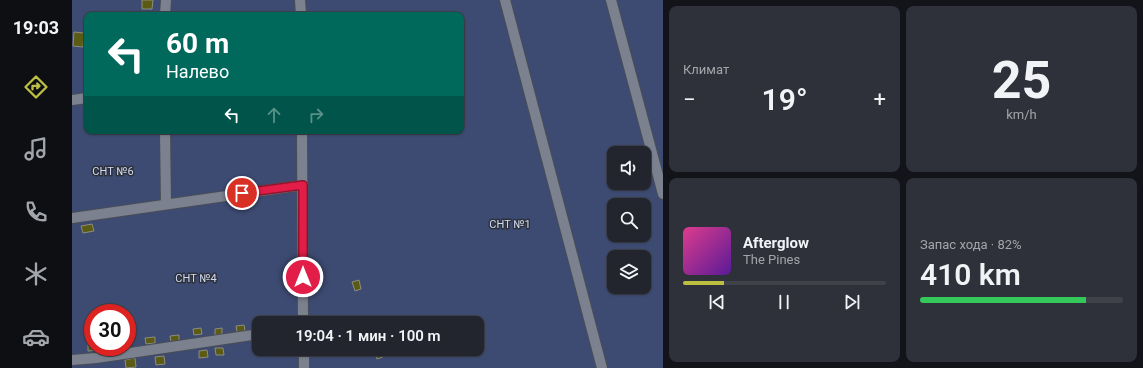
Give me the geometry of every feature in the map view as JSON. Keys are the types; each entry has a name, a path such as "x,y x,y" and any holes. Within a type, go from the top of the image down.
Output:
{"street":[{"path":"166,0 166,12"},
{"path":"300,0 301,12"},
{"path":"505,0 602,368"},
{"path":"611,0 663,194"},
{"path":"72,100 84,98"},
{"path":"165,134 166,204"},
{"path":"302,134 303,316"},
{"path":"72,218 303,185"},
{"path":"72,360 96,358 252,335"},
{"path":"304,356 304,368"}],"green space":[{"name":"СНТ №1","path":"72,0 663,0 663,368 72,368"}],"building":[{"path":"142,0 153,0 152,9 142,9"},
{"path":"74,32 84,33 83,47 73,46"},
{"path":"92,224 94,231 83,233 81,226"},
{"path":"359,280 361,289 355,291 352,282"},
{"path":"244,325 245,331 237,332 236,326"},
{"path":"201,328 202,334 194,335 193,329"},
{"path":"222,328 222,334 215,335 215,329"},
{"path":"179,335 179,341 171,342 170,336"},
{"path":"155,337 155,343 146,344 145,338"},
{"path":"215,348 223,348 224,355 216,355"},
{"path":"207,350 208,357 199,358 199,351"},
{"path":"164,356 165,364 156,365 155,357"},
{"path":"376,356 383,356 383,357 377,359"},
{"path":"135,358 136,367 126,368 125,360"}],"route":[{"path":"242,193 303,185 303,277"}],"park label":[{"name":"СНТ №6","path":"113,171"},
{"name":"СНТ №4","path":"196,278"}]}
